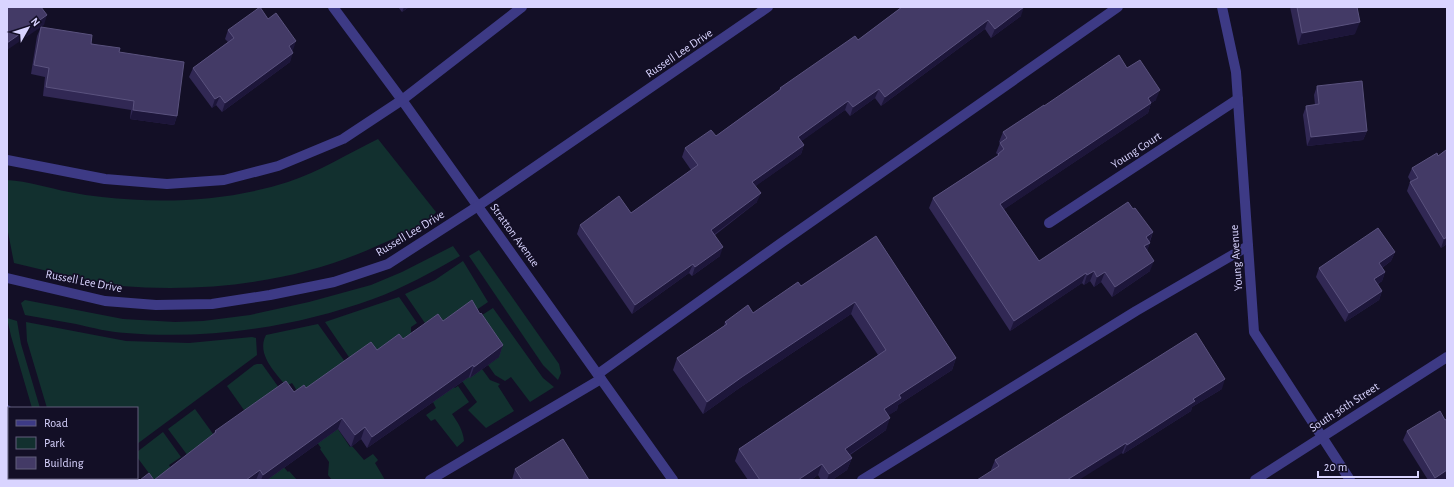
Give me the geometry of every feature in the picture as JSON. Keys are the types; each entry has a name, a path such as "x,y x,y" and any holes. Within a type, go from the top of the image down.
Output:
{"street":[{"name":"Stratton Avenue","path":"333,7 402,100 673,480"},
{"path":"7,160 105,179 167,184 224,180 278,166 343,139 402,100 522,7"},
{"name":"Russell Lee Drive","path":"7,278 105,300 156,305 212,304 270,295 334,282 388,264 478,206 768,7"},
{"path":"430,480 443,477 600,377 799,230 1118,7"},
{"name":"Young Avenue","path":"1222,7 1236,72 1254,332 1350,480"},
{"name":"Young Court","path":"1049,223 1238,99"},
{"path":"862,480 1136,311 1248,246"},
{"name":"South 36th Street","path":"1255,480 1447,357"},
{"path":"7,410 8,418"}],"green space":[{"path":"378,139 436,212 431,218 409,232 349,258 285,276 253,282 187,288 154,288 116,285 14,263 7,227 7,180 30,183 98,197 173,200 220,197 266,188 300,178"},
{"path":"453,246 460,256 384,295 344,309 314,317 252,329 189,335 157,335 101,330 25,315 21,303 25,300 123,319 175,322 203,321 250,315 309,302 371,285 402,272"},
{"path":"479,250 559,364 561,373 558,380 543,365 469,256"},
{"path":"463,261 488,302 469,315 429,329 405,294 435,280"},
{"path":"399,297 417,323 411,327 411,333 449,382 455,388 458,386 469,402 452,414 463,433 464,441 457,447 435,419 431,421 426,415 436,408 428,392 353,363 325,322"},
{"path":"493,308 543,378 554,387 530,402 511,377 505,381 495,375 488,365 499,357 479,317"},
{"path":"7,318 17,321 21,344 40,407 32,407"},
{"path":"26,322 126,341 189,343 252,337 256,338 257,355 138,443 138,407 47,407 27,341"},
{"path":"318,324 348,366 319,401 350,447 352,446 364,460 373,454 378,460 375,463 385,480 332,480 328,475 329,462 316,441 297,390 292,383 286,386 272,369 265,356 263,349 266,335"},
{"path":"257,364 262,364 282,392 251,420 227,386"},
{"path":"482,369 490,380 500,384 498,386 514,411 486,428 468,410 477,402 462,381 468,376"},
{"path":"195,409 216,438 191,460 168,429"},
{"path":"163,432 181,457 169,465 173,472 154,480 138,458 138,451"},
{"path":"280,463 297,480 268,480 264,474"}],"building":[{"path":"7,7 41,7 47,15 7,43"},
{"path":"260,7 268,19 276,13 296,41 289,46 293,53 225,103 220,96 215,99 193,68 234,38 228,30"},
{"path":"902,7 1024,7 995,29 988,20 885,97 879,89 853,107 848,101 798,137 804,145 752,182 761,193 711,230 723,247 695,267 693,264 635,305 580,225 619,196 631,213 698,165 685,148 711,130 716,136 781,89 780,88 855,36 858,40"},
{"path":"1297,7 1357,7 1360,22 1302,33"},
{"path":"41,27 92,35 91,44 120,48 119,52 184,62 177,116 133,110 134,101 46,87 49,68 34,65"},
{"path":"1119,55 1127,68 1140,60 1160,90 1148,98 1151,103 1000,204 1039,261 1128,202 1133,209 1135,208 1153,232 1146,237 1150,243 1144,246 1154,261 1115,287 1105,272 1097,277 1094,271 1087,275 1086,273 1014,321 933,198 999,155 998,154 1004,149 1000,143 1007,138 1003,132"},
{"path":"1362,81 1367,131 1311,137 1306,106 1319,104 1317,86"},
{"path":"1446,150 1447,237 1444,239 1410,182 1418,178 1412,168 1437,153 1438,156"},
{"path":"1378,228 1395,252 1379,263 1385,272 1374,279 1382,291 1349,313 1319,268"},
{"path":"876,236 956,358 899,395 901,398 884,409 890,418 845,449 852,458 829,474 822,464 798,480 760,480 739,449 886,350 855,302 707,402 677,358 727,324 725,322 748,305 753,313 798,282 801,286"},
{"path":"472,300 480,314 481,313 503,345 474,367 473,365 372,437 365,427 355,435 342,418 263,475 260,470 246,480 154,480 216,432 215,431 286,381 294,392 304,385 306,388 371,342 377,350 399,334 403,339 438,314 443,321"},
{"path":"1196,333 1225,379 1193,399 1195,401 1127,445 1126,443 1067,480 977,480 999,466 995,460"},
{"path":"1440,411 1445,420 1447,419 1447,470 1435,478 1407,431"},
{"path":"563,439 589,480 522,480 515,469"},
{"path":"149,473 154,480 140,480"}]}
